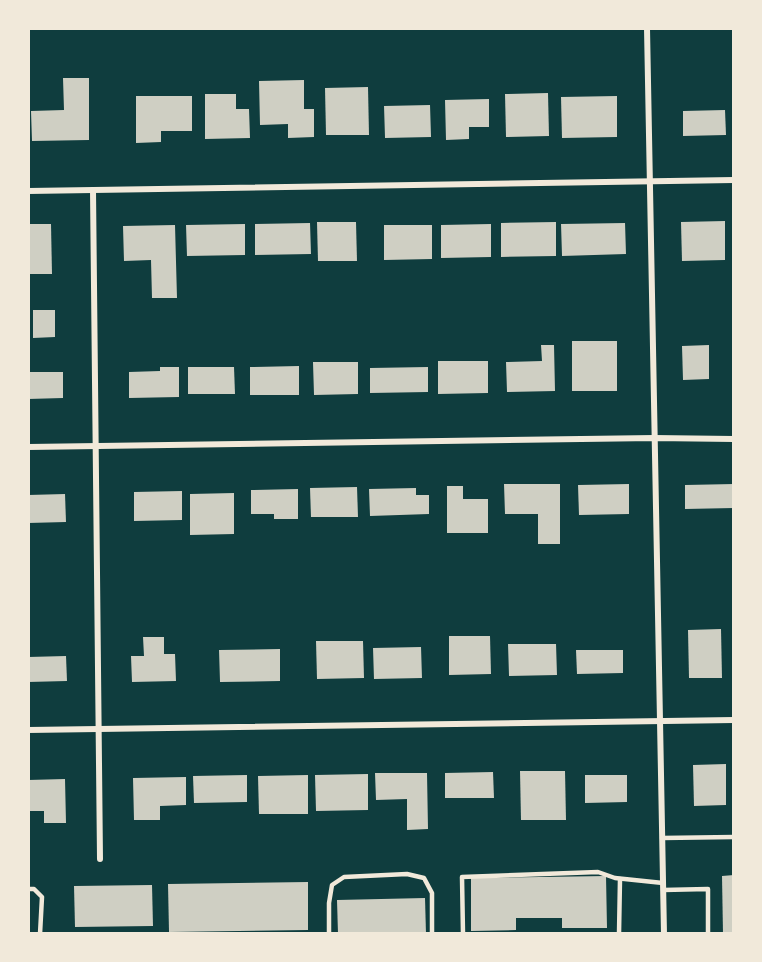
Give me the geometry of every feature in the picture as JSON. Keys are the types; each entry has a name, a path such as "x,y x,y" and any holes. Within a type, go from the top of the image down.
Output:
{"street":[{"path":"647,28 664,933"},
{"path":"28,191 734,180"},
{"path":"93,190 100,859"},
{"path":"28,447 654,438 734,439"},
{"path":"28,730 734,720"}],"lane":[{"path":"662,838 734,837"},
{"path":"463,933 462,877 598,872 620,879 663,887 708,889 708,933"},
{"path":"329,933 329,903 332,885 344,877 407,874 424,878 432,893 432,933"},
{"path":"619,933 620,879"},
{"path":"28,889 34,889 42,897 40,933"}],"building":[{"path":"63,78 89,78 89,140 32,141 31,111 64,110"},
{"path":"304,80 304,109 314,109 314,137 288,138 288,124 260,125 259,81"},
{"path":"368,87 369,135 326,135 325,88"},
{"path":"548,93 549,136 506,137 505,94"},
{"path":"205,94 236,94 236,109 249,109 250,138 205,139"},
{"path":"136,96 192,96 192,131 161,131 161,142 136,143"},
{"path":"617,96 617,137 562,138 561,97"},
{"path":"489,99 489,127 469,127 469,139 446,140 445,100"},
{"path":"430,105 431,137 385,138 384,106"},
{"path":"725,110 726,135 683,136 683,111"},
{"path":"725,221 725,260 682,261 681,222"},
{"path":"317,222 356,222 357,261 318,261"},
{"path":"556,222 556,256 501,257 501,223"},
{"path":"310,223 311,254 255,255 255,224"},
{"path":"625,223 626,254 562,256 561,224"},
{"path":"28,224 51,224 52,274 28,274"},
{"path":"245,224 245,255 187,256 186,225"},
{"path":"491,224 491,257 441,258 441,225"},
{"path":"175,225 177,298 152,298 151,260 124,261 123,226"},
{"path":"384,225 432,225 432,259 384,260"},
{"path":"33,310 55,310 55,337 33,338"},
{"path":"572,341 617,341 617,391 572,391"},
{"path":"541,345 554,345 555,391 507,392 506,362 542,361"},
{"path":"709,345 709,379 683,380 682,346"},
{"path":"438,361 488,361 488,393 438,394"},
{"path":"313,362 358,362 358,394 314,395"},
{"path":"299,366 299,395 250,395 250,367"},
{"path":"160,367 179,367 179,397 129,398 129,372 160,371"},
{"path":"188,367 234,367 235,394 188,394"},
{"path":"428,367 428,392 370,393 370,368"},
{"path":"28,372 63,372 63,398 28,399"},
{"path":"504,484 560,484 560,544 538,544 538,514 505,514"},
{"path":"629,484 629,514 579,515 578,485"},
{"path":"734,484 734,508 685,509 685,485"},
{"path":"447,486 463,486 463,499 488,499 488,533 447,533"},
{"path":"357,487 358,517 311,517 310,488"},
{"path":"416,488 416,495 429,495 429,514 370,516 369,489"},
{"path":"298,489 298,519 274,519 274,514 251,514 251,490"},
{"path":"182,491 182,520 134,521 134,492"},
{"path":"234,493 234,534 190,535 190,494"},
{"path":"65,494 66,522 28,523 28,495"},
{"path":"721,629 722,678 689,678 688,630"},
{"path":"449,636 490,636 491,674 449,675"},
{"path":"143,637 164,637 164,654 175,654 176,681 132,682 131,656 144,656"},
{"path":"316,641 363,641 364,678 317,679"},
{"path":"508,644 556,644 557,675 509,676"},
{"path":"421,647 422,678 374,679 373,648"},
{"path":"280,649 280,681 220,682 219,650"},
{"path":"576,650 623,650 623,673 577,674"},
{"path":"66,656 67,681 28,682 28,657"},
{"path":"726,764 726,805 694,806 693,765"},
{"path":"520,771 565,771 566,820 521,820"},
{"path":"493,772 494,798 445,798 445,773"},
{"path":"375,773 427,773 428,829 407,830 407,799 376,800"},
{"path":"368,774 368,810 316,811 315,775"},
{"path":"247,775 247,802 194,803 193,776"},
{"path":"308,775 308,814 259,814 258,776"},
{"path":"585,775 627,775 627,802 585,803"},
{"path":"186,777 186,805 160,806 160,820 134,820 133,778"},
{"path":"65,779 66,823 44,823 44,811 28,811 28,780"},
{"path":"734,875 734,934 723,934 722,876"},
{"path":"606,876 607,928 562,928 562,918 516,918 516,930 471,931 471,878"},
{"path":"308,882 308,930 169,932 168,884"},
{"path":"152,885 153,926 75,927 74,886"},
{"path":"425,898 426,934 338,934 337,900"}]}
